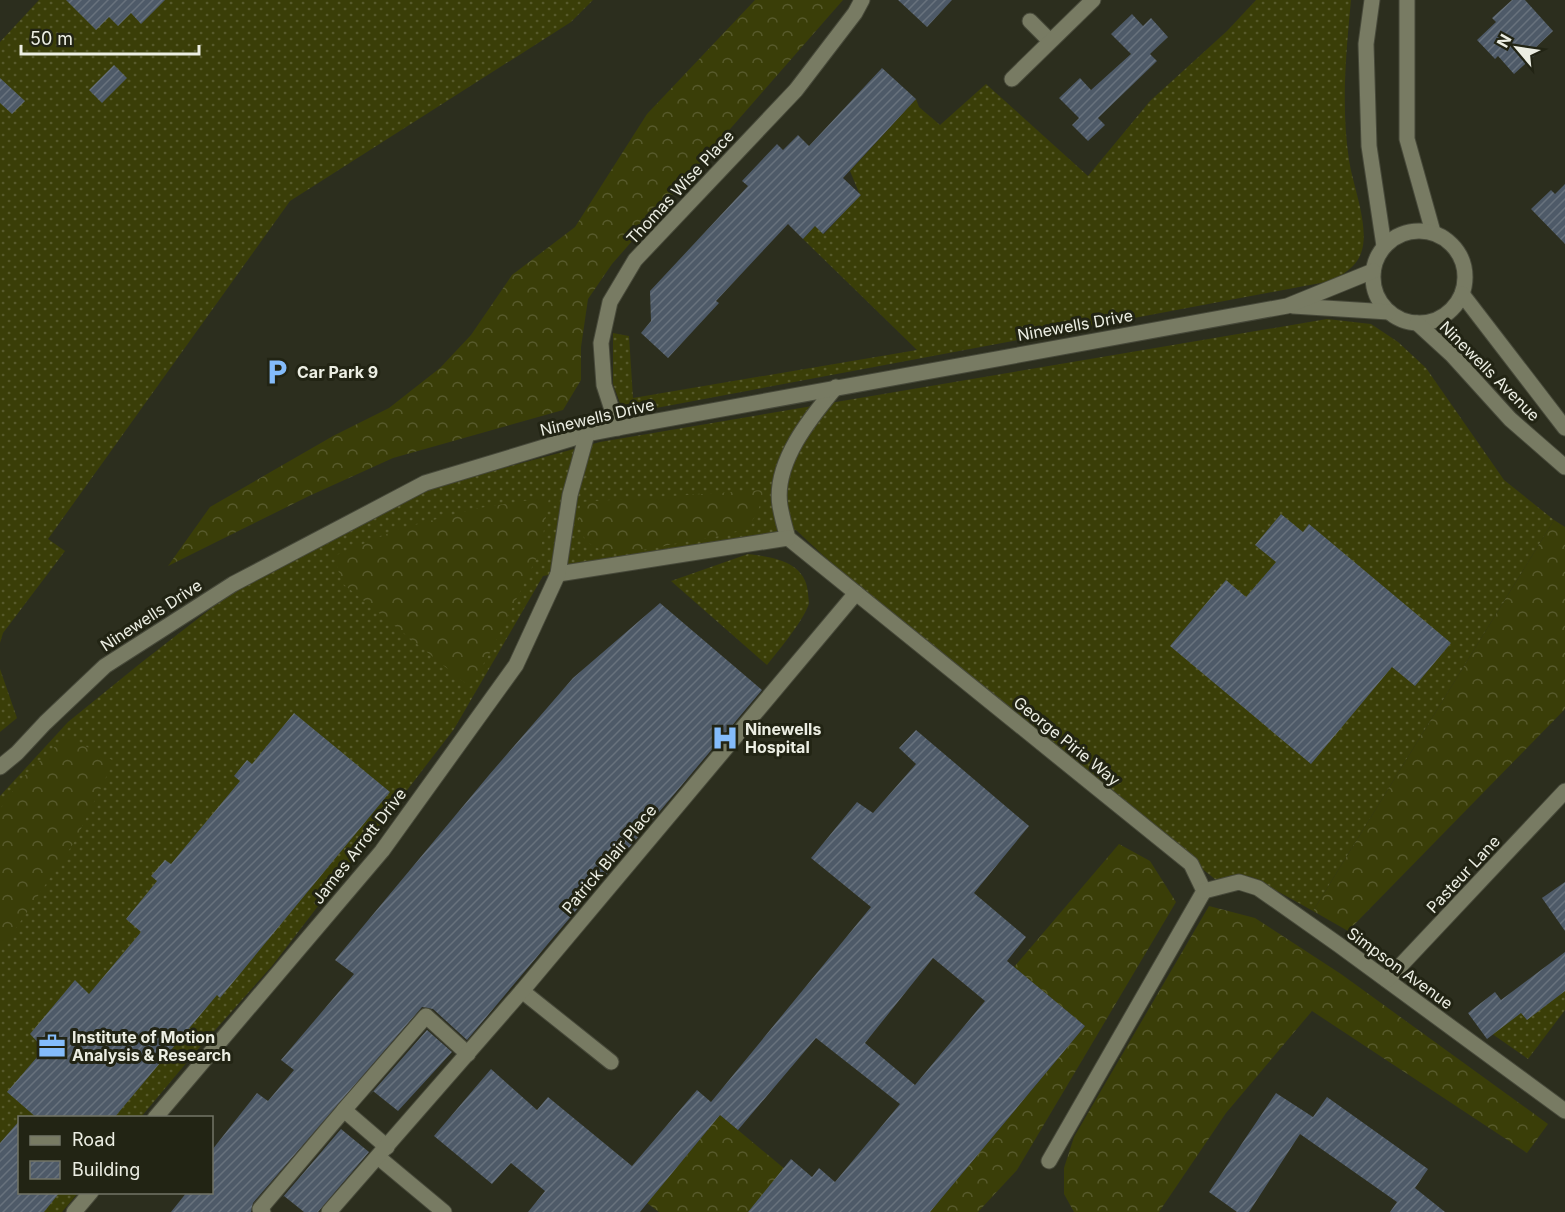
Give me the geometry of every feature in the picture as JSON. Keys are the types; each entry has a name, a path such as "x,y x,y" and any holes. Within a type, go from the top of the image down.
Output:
{"street":[{"name":"Thomas Wise Place","path":"618,428 604,385 601,343 610,302 634,260 796,90 855,13 862,0"},
{"path":"1012,79 1093,0"},
{"path":"1372,0 1366,44 1369,146 1384,246"},
{"path":"1407,0 1407,139 1433,232"},
{"path":"1030,21 1050,41"},
{"path":"1389,312 1379,300 1373,286 1373,271 1384,246 1394,237 1407,232 1420,230 1433,232 1445,238 1454,247 1461,257 1464,269 1465,282 1462,294"},
{"name":"Ninewells Drive","path":"0,767 105,666 233,584 425,483 587,434 1287,306 1373,271"},
{"name":"Ninewells Avenue","path":"1389,312 1402,320 1417,323 1431,322 1444,316 1455,307 1462,294 1565,428"},
{"name":"Ninewells Drive","path":"1287,306 1389,312"},
{"name":"Ninewells Avenue","path":"1417,323 1452,356 1510,419 1565,467"},
{"path":"558,574 788,538 779,504 781,481 792,447 810,418 836,387"},
{"name":"James Arrott Drive","path":"157,1116 382,851 516,665 558,574 570,495 587,434"},
{"name":"George Pirie Way","path":"788,538 1191,864 1204,891"},
{"name":"Patrick Blair Place","path":"339,1209 382,1152 522,991 856,593"},
{"name":"Pasteur Lane","path":"1387,980 1565,791"},
{"name":"Simpson Avenue","path":"1204,891 1239,882 1258,888 1565,1111"},
{"path":"1049,1161 1204,891"},
{"path":"522,991 611,1062"},
{"path":"263,1212 260,1209 426,1016 468,1054"},
{"path":"344,1110 382,1152 444,1212"},
{"path":"74,1212 89,1194"}],"green space":[{"path":"39,0 593,0 571,22 290,201 48,539 65,551 3,633 0,643 0,42"},
{"path":"755,0 843,0 612,264 588,299 581,347 581,380 563,410 393,458 309,496 168,566 210,507 333,436 389,408 440,368 471,335 512,275 575,227 647,114"},
{"path":"1256,0 1351,0 1346,60 1345,120 1349,160 1362,217 1364,240 1357,261 1341,275 1331,281 624,414 613,384 613,333 629,336 633,398 917,350 803,239 815,226 824,234 860,195 850,171 916,99 919,107 940,125 986,84 1088,176 1150,101 1227,31"},
{"path":"1327,319 1371,324 1398,342 1426,368 1504,480 1554,520 1313,911 1252,877 1238,875 1216,880 856,586 796,530 543,576 454,729 272,966 142,1116 18,1116 18,1194 77,1194 62,1212 0,1212 0,796 68,722 236,589 429,488 600,442"},
{"path":"763,490 756,515 740,530 716,537 656,548 621,552 605,550 592,545 583,536 579,520 581,502"},
{"path":"549,497 541,549 491,651 470,687 342,583 334,556 399,529 479,508"},
{"path":"1554,520 1565,527 1565,709 1348,931 1313,911"},
{"path":"748,554 778,559 795,568 806,583 808,593 809,603 806,610 791,635 767,665 671,581"},
{"path":"0,669 17,718 0,732"},
{"path":"66,736 114,761 75,841 0,952 0,809 23,777"},
{"path":"1119,844 1150,861 1176,902 1017,1170 978,1212 930,1212 1085,1026 1014,967"},
{"path":"1209,906 1255,918 1341,974 1548,1124 1527,1153 1312,1011 1226,1113 1159,1212 1074,1212 1064,1194 1064,1168 1074,1137"},
{"path":"1565,982 1565,1010 1528,1059 1488,1031"},
{"path":"720,1115 804,1185 748,1212 659,1212 647,1203"}],"building":[{"path":"66,0 165,0 141,24 131,13 118,26 109,17 96,30"},
{"path":"898,0 952,0 927,27"},
{"path":"1512,0 1525,0 1553,31 1532,51 1535,55 1514,74 1498,56 1495,59 1477,40 1496,22 1492,18"},
{"path":"1132,14 1143,26 1151,18 1168,37 1150,54 1157,61 1098,118 1105,125 1088,141 1072,125 1079,118 1059,98 1080,78 1091,90 1131,54 1111,34"},
{"path":"114,65 127,78 102,103 89,90"},
{"path":"882,68 916,99 843,178 861,195 823,234 815,226 803,239 788,224 716,301 719,303 668,358 641,333 651,321 650,291 748,186 742,181 777,144 783,150 798,135 809,146"},
{"path":"0,78 25,101 12,114 0,103"},
{"path":"1565,184 1565,244 1531,209 1551,190 1555,194"},
{"path":"1281,514 1303,532 1309,524 1451,643 1415,686 1392,667 1311,764 1170,646 1226,580 1246,597 1276,562 1255,545"},
{"path":"660,603 762,690 467,1040 433,1009 422,1007 253,1203 251,1212 171,1212 185,1194 213,1194 213,1149 257,1093 268,1101 294,1070 281,1060 354,974 335,960 573,678"},
{"path":"294,713 390,792 220,998 217,995 116,1116 35,1116 7,1092 44,1049 30,1034 75,980 89,994 141,932 126,919 157,881 151,876 165,860 171,864 240,781 234,776 247,760 252,764"},
{"path":"916,730 1029,826 974,893 1026,937 1007,961 1085,1026 930,1212 748,1212 791,1159 812,1177 819,1168 835,1182 900,1104 816,1038 738,1130 720,1115 640,1212 528,1212 545,1191 511,1163 492,1184 434,1136 491,1069 537,1110 548,1097 632,1166 697,1090 711,1102 871,907 811,858 857,802 873,813 916,764 899,748","holes":["933,958 985,1001 915,1085 865,1043"]},
{"path":"1565,882 1565,931 1542,898"},
{"path":"1565,952 1565,991 1527,1020 1521,1013 1487,1039 1468,1013 1495,992 1501,1000"},
{"path":"427,1030 452,1052 398,1111 373,1091"},
{"path":"1276,1093 1313,1117 1327,1097 1428,1169 1415,1188 1445,1212 1390,1212 1397,1202 1300,1134 1249,1212 1237,1212 1209,1192"},
{"path":"18,1122 18,1194 58,1194 44,1212 0,1212 0,1143"},
{"path":"341,1129 369,1152 318,1212 304,1212 284,1196 282,1198"}],"place":[{"name":"Car Park 9","path":"277,372"},
{"name":"Ninewells Hospital","path":"725,738"},
{"name":"Institute of Motion Analysis & Research","path":"52,1046"}]}
